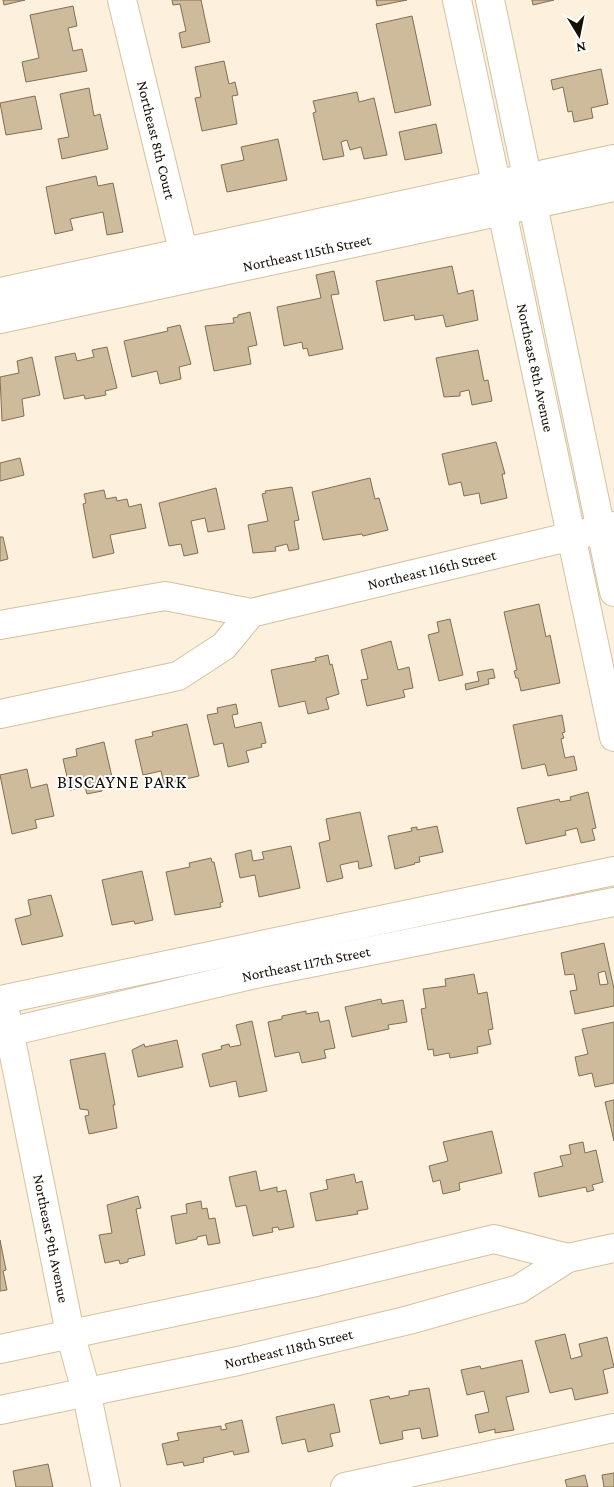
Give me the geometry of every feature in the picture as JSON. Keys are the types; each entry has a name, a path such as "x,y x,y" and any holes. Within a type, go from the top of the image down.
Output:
{"street":[{"name":"Northeast 8th Court","path":"122,0 190,278"},
{"name":"Northeast 8th Avenue","path":"457,0 573,535 614,737"},
{"name":"Northeast 8th Avenue","path":"490,0 607,527 614,592"},
{"name":"Northeast 115th Street","path":"0,292 497,183 614,160"},
{"name":"Northeast 115th Street","path":"0,320 614,187"},
{"name":"Northeast 116th Street","path":"0,625 165,596 251,613 607,527"},
{"path":"0,714 178,676 224,646 251,613"},
{"name":"Northeast 117th Street","path":"1,996 614,871"},
{"name":"Northeast 117th Street","path":"5,1033 260,973 614,902"},
{"name":"Northeast 9th Avenue","path":"1,996 5,1033 70,1333 86,1391 106,1487"},
{"name":"Northeast 118th Street","path":"0,1348 316,1282 494,1239 568,1258"},
{"name":"Northeast 118th Street","path":"0,1410 238,1361 409,1320 519,1289 568,1258 614,1248"},
{"path":"345,1487 614,1428"}],"building":[{"path":"3,0 25,0 4,5"},
{"path":"172,0 201,0 210,42 182,48 179,33 186,31 180,4 173,5"},
{"path":"376,0 407,0 377,6"},
{"path":"532,0 554,0 533,5"},
{"path":"73,6 77,26 68,28 73,51 82,49 87,71 26,82 22,62 39,58 30,15"},
{"path":"412,16 431,105 395,113 376,24"},
{"path":"224,61 229,84 235,82 238,95 232,96 237,124 202,131 195,98 201,97 195,67"},
{"path":"601,69 608,104 591,108 593,118 574,122 572,111 568,112 563,87 553,90 551,80"},
{"path":"89,88 94,116 100,114 108,149 62,159 58,139 69,137 60,94"},
{"path":"357,92 359,102 374,98 387,155 364,159 361,147 350,150 347,140 341,142 344,156 323,160 313,113 316,112 313,101"},
{"path":"35,96 42,129 6,135 0,103"},
{"path":"436,124 442,153 405,160 399,132"},
{"path":"278,139 287,180 227,192 221,165 244,160 241,147"},
{"path":"96,176 98,186 113,183 123,232 107,235 103,212 70,219 73,230 55,234 46,187"},
{"path":"452,266 458,294 473,290 478,320 446,327 443,315 415,320 414,315 384,321 376,281"},
{"path":"334,271 339,294 331,295 343,349 309,356 307,348 303,349 302,342 284,346 277,307 321,298 316,275"},
{"path":"250,312 257,345 248,347 251,364 214,371 205,326 234,323 233,318"},
{"path":"180,325 191,364 179,367 181,379 160,384 157,371 132,377 124,341 168,331 167,328"},
{"path":"107,347 117,388 105,391 106,395 85,399 84,395 64,399 55,357 75,353 77,361 94,357 92,350"},
{"path":"478,350 484,381 488,380 492,401 472,405 469,390 460,392 460,396 444,397 436,358"},
{"path":"32,357 40,395 22,399 24,416 2,421 0,377 19,373 17,361"},
{"path":"496,442 505,474 502,474 507,498 481,504 479,493 464,496 461,482 449,485 442,454"},
{"path":"20,458 24,475 0,481 0,463"},
{"path":"370,478 375,499 379,498 388,530 363,536 362,534 323,540 312,492"},
{"path":"292,487 299,520 294,521 299,549 289,551 287,544 275,547 276,551 253,553 248,525 268,521 262,494 266,493 265,491"},
{"path":"216,488 225,529 208,532 205,518 191,521 198,553 184,556 181,544 169,546 159,503"},
{"path":"104,490 106,499 116,497 117,501 127,499 129,507 141,504 146,528 110,535 114,553 93,558 83,504 86,503 84,494"},
{"path":"0,537 3,537 8,559 0,561"},
{"path":"539,604 546,637 550,635 560,683 521,691 514,671 517,670 504,612"},
{"path":"450,619 463,675 439,681 428,635 439,632 437,622"},
{"path":"391,641 398,670 409,667 413,688 403,690 405,697 367,706 361,680 368,679 361,650"},
{"path":"328,655 339,694 326,698 329,709 308,714 305,701 279,707 271,670 316,661 315,658"},
{"path":"493,669 495,678 488,679 489,684 466,690 465,684 479,681 477,672"},
{"path":"236,704 238,714 232,715 235,728 261,722 266,743 261,744 262,747 246,751 249,762 228,767 223,743 214,745 207,715 218,713 217,708"},
{"path":"562,715 565,732 562,733 564,738 561,739 565,758 574,756 577,770 548,776 545,764 522,769 513,725"},
{"path":"187,724 199,776 164,784 161,771 143,775 135,740 153,736 152,732"},
{"path":"104,742 112,777 101,779 102,791 87,794 85,787 70,790 63,759 77,756 76,749"},
{"path":"27,769 31,788 47,784 54,816 35,820 37,828 12,834 0,775"},
{"path":"588,792 596,828 592,829 595,840 581,843 577,828 565,831 566,835 526,844 517,808 559,799 560,802 571,800 570,797"},
{"path":"360,812 372,866 359,869 358,861 340,865 343,878 327,882 319,843 330,840 326,819"},
{"path":"437,826 443,852 419,857 420,862 395,869 388,836 412,831 411,828 417,827 417,830"},
{"path":"291,846 300,888 259,897 255,875 240,878 235,854 251,850 253,861 264,859 262,852"},
{"path":"211,858 212,862 214,862 223,902 220,903 221,907 175,915 166,872 190,867 189,863"},
{"path":"142,871 153,920 135,924 134,921 112,925 102,880"},
{"path":"51,895 63,936 22,945 15,919 31,915 28,900"},
{"path":"604,943 614,989 614,1006 575,1014 570,991 577,990 574,974 565,975 561,953","holes":["605,971 608,984 600,985 598,973"]},
{"path":"474,974 478,994 487,992 493,1029 488,1030 491,1044 477,1047 478,1053 450,1058 449,1053 434,1056 433,1049 428,1050 421,1009 426,1008 423,989 446,986 445,979"},
{"path":"381,999 382,1004 403,1000 407,1022 388,1025 389,1029 352,1037 345,1007"},
{"path":"306,1011 306,1014 318,1012 320,1022 329,1020 335,1048 324,1050 326,1058 302,1063 299,1052 275,1057 268,1022 282,1019 282,1016"},
{"path":"252,1021 267,1091 239,1097 236,1081 210,1087 202,1054 222,1049 221,1046 229,1044 230,1047 241,1045 236,1025"},
{"path":"614,1022 614,1083 595,1087 592,1073 579,1076 575,1057 588,1054 582,1029"},
{"path":"177,1040 183,1067 138,1077 132,1050 144,1044 145,1047"},
{"path":"105,1053 115,1105 113,1105 117,1128 89,1134 85,1116 89,1115 88,1110 80,1109 70,1060"},
{"path":"614,1100 614,1141 605,1102"},
{"path":"492,1131 502,1173 459,1183 460,1190 443,1194 440,1180 433,1182 429,1166 448,1161 443,1142"},
{"path":"583,1142 585,1153 596,1150 603,1182 592,1185 594,1190 587,1192 586,1187 539,1197 534,1173 563,1166 560,1156 571,1154 569,1145"},
{"path":"256,1171 260,1191 277,1187 277,1192 286,1190 294,1227 279,1230 278,1227 272,1228 273,1232 253,1236 246,1205 236,1207 229,1177"},
{"path":"354,1174 356,1183 362,1181 368,1209 357,1211 358,1214 316,1221 310,1193 328,1189 326,1180"},
{"path":"138,1196 141,1208 136,1209 145,1255 128,1259 128,1262 120,1264 119,1260 105,1263 99,1235 112,1233 107,1205"},
{"path":"201,1201 202,1209 207,1208 209,1219 215,1218 220,1243 208,1245 206,1235 176,1244 171,1216 187,1213 186,1204"},
{"path":"0,1240 6,1270 3,1271 7,1290 0,1291"},
{"path":"565,1334 571,1359 582,1356 579,1344 607,1337 614,1367 603,1370 608,1393 575,1400 572,1388 550,1393 535,1341"},
{"path":"522,1360 529,1392 506,1397 514,1430 495,1433 495,1429 479,1433 475,1415 489,1412 484,1391 467,1395 461,1370 480,1366 481,1369"},
{"path":"429,1388 438,1436 422,1439 420,1428 402,1431 403,1439 380,1444 370,1400 389,1396 390,1399 409,1395 409,1391"},
{"path":"334,1404 340,1432 330,1434 333,1446 308,1452 305,1439 282,1444 276,1417"},
{"path":"242,1420 249,1452 234,1455 233,1451 203,1458 204,1462 184,1466 183,1462 167,1465 162,1444 179,1440 177,1433 221,1426 221,1430 227,1429 225,1424"},
{"path":"48,1464 53,1487 16,1487 13,1471"},
{"path":"614,1473 614,1487 604,1487 602,1475"},
{"path":"585,1475 588,1487 567,1487 565,1480"}],"district":[{"name":"BISCAYNE PARK","path":"122,782"}]}
